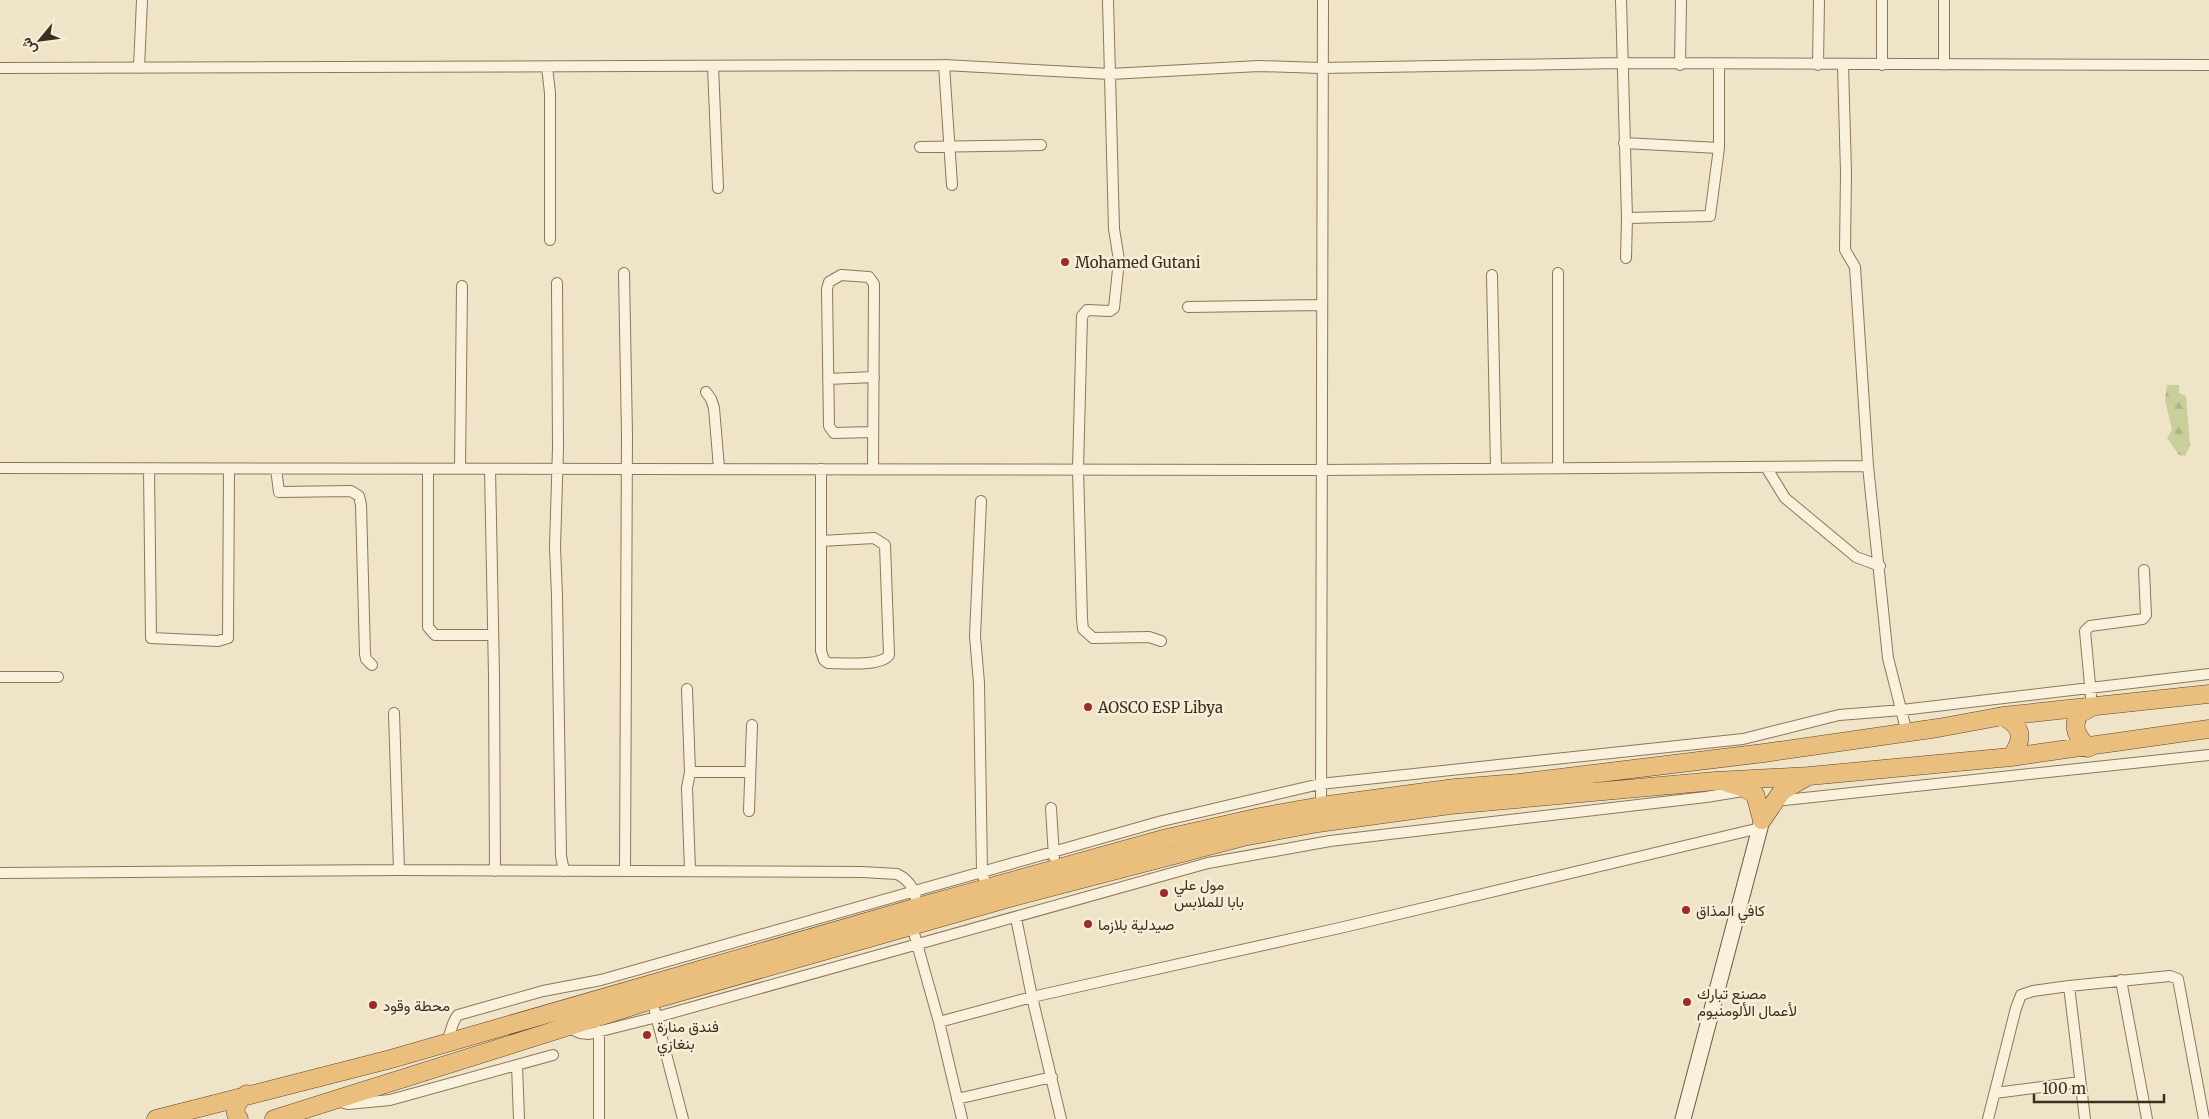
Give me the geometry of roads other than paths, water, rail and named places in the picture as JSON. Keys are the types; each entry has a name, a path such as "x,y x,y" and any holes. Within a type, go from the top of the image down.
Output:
{"highway":[{"path":"274,1119 652,1000 912,926 1056,878 1118,852 1167,838 1321,806 1455,788 1712,760 1907,733 2003,716 2209,694"},
{"path":"2088,748 2076,734 2075,720 2079,714 2092,707"},
{"path":"2003,716 2015,722 2019,734 2017,748 2011,758"},
{"path":"156,1119 247,1094 391,1059 916,899 1056,878 1318,823 1459,804 1715,781 1809,776 2011,758 2209,729"},
{"path":"1761,824 1773,801 1787,786 1809,776"},
{"path":"1715,781 1749,790 1755,794 1761,824"},
{"path":"239,1119 235,1113 236,1106 240,1099 247,1094"},
{"path":"187,1110 200,1110 208,1119"}],"main road":[{"path":"1683,1119 1761,824"}],"street":[{"path":"140,68 142,0"},
{"path":"1108,0 1114,229 1119,260 1114,308 1110,311 1087,310 1082,316 1078,470 1083,628 1093,638 1149,636 1161,641"},
{"path":"1321,806 1321,68 1323,0"},
{"path":"1621,0 1627,218 1626,258"},
{"path":"1680,65 1681,0"},
{"path":"1818,65 1819,0"},
{"path":"1882,0 1882,65"},
{"path":"1944,0 1944,65"},
{"path":"0,68 944,65 1110,74 1260,66 1321,68 1623,64 2209,65"},
{"path":"944,65 952,185"},
{"path":"1627,218 1710,216 1719,148 1719,65"},
{"path":"1843,65 1846,173 1845,250 1855,267 1868,466 1880,566 1888,658 1907,733"},
{"path":"713,66 718,188"},
{"path":"547,67 550,93 550,240"},
{"path":"1624,143 1719,148"},
{"path":"920,146 1042,145"},
{"path":"624,273 627,468 625,871"},
{"path":"1558,273 1558,468"},
{"path":"873,469 874,432 873,280 861,275 841,275 829,282 827,289 828,379 831,430 834,434 874,432"},
{"path":"1492,275 1496,468"},
{"path":"557,283 558,470 555,546 561,856 564,871"},
{"path":"460,469 462,286"},
{"path":"1188,307 1321,305"},
{"path":"828,379 874,377"},
{"path":"706,392 714,408 719,468"},
{"path":"0,468 1321,470 1868,466"},
{"path":"1766,467 1785,498 1848,552 1861,560 1880,566"},
{"path":"148,469 151,638 218,641 228,638 229,469"},
{"path":"276,469 277,488 282,493 351,491 359,496 361,505 365,654 366,659 372,665"},
{"path":"428,469 428,627 435,635 492,635"},
{"path":"490,469 495,871"},
{"path":"821,469 821,540 822,651 824,660 828,663 876,663 885,660 889,655 884,545 874,538 821,540"},
{"path":"981,501 975,636 979,683 982,872 987,889"},
{"path":"2092,707 2085,632 2090,626 2143,619 2146,615 2144,570"},
{"path":"0,873 690,870 897,874 905,879 916,899 982,872 1114,834 1320,784 1743,740 1839,715 1902,710 2209,674"},
{"path":"0,677 58,677"},
{"path":"687,689 690,772 687,788 690,870"},
{"path":"394,713 399,870"},
{"path":"749,811 752,726"},
{"path":"1773,801 2209,755"},
{"path":"690,772 749,772"},
{"path":"567,1027 580,1033 599,1031 657,1017 917,946 1208,863 1272,850 1330,841 1706,797 1749,790"},
{"path":"1051,808 1053,852 1059,906"},
{"path":"1162,821 1167,838"},
{"path":"939,1022 1032,997 1344,927 1761,824"},
{"path":"1114,834 1118,852"},
{"path":"1016,918 1032,997 1061,1119"},
{"path":"912,926 939,1022 962,1119"},
{"path":"1988,1119 2016,1008 2021,996 2032,991 2069,986 2170,976 2178,979 2204,1119"},
{"path":"2121,980 2147,1119"},
{"path":"2069,986 2085,1119"},
{"path":"652,1000 683,1119"},
{"path":"599,1031 599,1119"},
{"path":"330,1100 348,1104 390,1100 553,1055"},
{"path":"517,1065 519,1119"},
{"path":"957,1099 1052,1077"},
{"path":"1995,1093 2080,1082"}],"place":[{"name":"Mohamed Gutani","path":"1065,262"},
{"name":"AOSCO ESP Libya","path":"1088,707"},
{"name":"مول علي بابا للملابس","path":"1164,893"},
{"name":"كافي المذاق","path":"1686,910"},
{"name":"صيدلية بلازما","path":"1088,924"},
{"name":"مصنع تبارك لأعمال الألومنيوم","path":"1687,1002"},
{"name":"محطة وقود","path":"373,1005"},
{"name":"فندق منارة بنغازي","path":"647,1035"}]}
